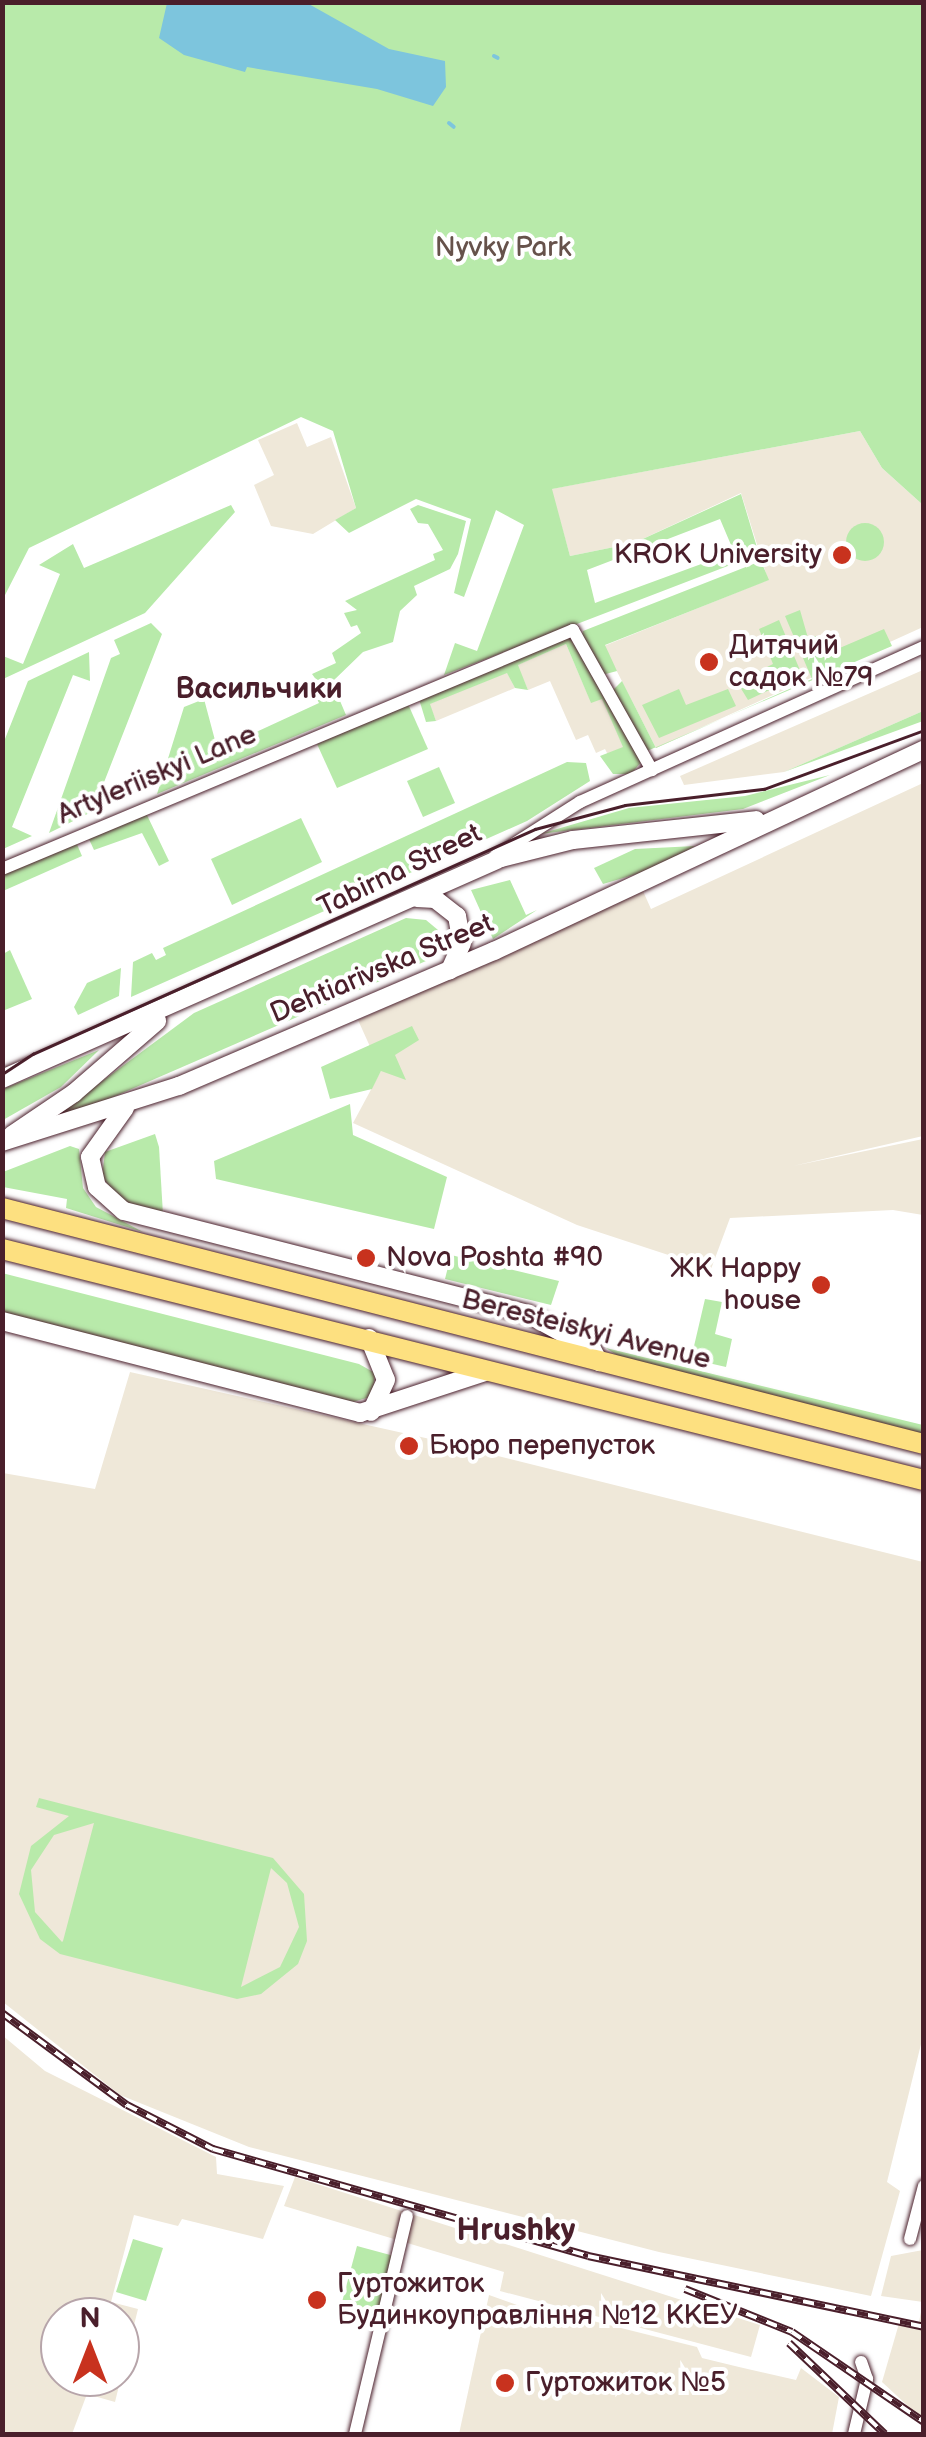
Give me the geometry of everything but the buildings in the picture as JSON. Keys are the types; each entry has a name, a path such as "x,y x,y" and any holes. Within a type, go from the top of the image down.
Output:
{"main road":[{"name":"Dehtiarivska Street","path":"2,1142 127,1106 450,970 924,750"},
{"name":"Dehtiarivska Street","path":"477,868 573,840 682,833 772,818"},
{"name":"Tabirna Street","path":"2,1080 172,1008 477,868"},
{"path":"414,898 434,899 457,916 462,942 450,970"},
{"name":"Dehtiarivska Street","path":"2,1142 74,1092 172,1008"},
{"path":"127,1106 90,1157 96,1187 124,1211 528,1314 592,1349 599,1362"},
{"name":"Beresteiskyi Avenue","path":"2,1208 924,1444"},
{"path":"2,1248 924,1480"},
{"path":"2,1321 371,1412 492,1370"},
{"path":"369,1338 386,1380 371,1412"}],"street":[{"name":"Artyleriiskyi Lane","path":"2,869 573,630 652,770"},
{"name":"Tabirna Street","path":"477,868 552,817 924,647"},
{"path":"910,2239 924,2186"},
{"path":"355,2434 407,2216"},
{"path":"854,2434 867,2379 861,2362"}],"shaded area":[{"path":"297,423 307,447 331,437 356,508 313,534 271,526 254,485 274,475 258,440"},
{"path":"860,431 882,468 923,505 923,627 656,748 604,646 768,580 741,493 634,543 570,556 551,489"},
{"path":"566,644 591,702 602,698 624,748 608,755 605,749 596,753 588,735 576,740 550,681 528,690 517,665"},
{"path":"923,670 923,711 784,772 684,785 680,776"},
{"path":"507,672 515,688 436,721 429,704"},
{"path":"923,783 923,1136 793,1166 923,1139 923,1215 893,1210 730,1218 711,1269 577,1225 353,1123 381,1071 358,1020 643,891 651,909"},
{"path":"130,1372 430,1439 431,1454 442,1457 450,1444 923,1562 923,2036 887,2182 900,2191 871,2296 659,2252 249,2147 120,2095 3,2002 3,1473 95,1489"},
{"path":"2,2035 45,2071 216,2157 217,2174 284,2186 263,2239 182,2219 178,2226 134,2215 112,2297 40,2297 40,2397 86,2397 72,2434 3,2434"},
{"path":"295,2177 760,2325 751,2357 500,2291 504,2272 284,2206"},
{"path":"924,2250 923,2420 882,2382 900,2320 919,2322 923,2302 881,2296 891,2256"},
{"path":"489,2295 564,2322 569,2315 697,2347 702,2358 739,2367 796,2380 801,2368 839,2397 832,2434 459,2434"}],"green space":[{"name":"Nyvky Park","path":"3,3 923,3 923,505 882,468 860,431 552,489 570,556 634,543 741,494 759,554 444,675 455,643 477,651 524,525 496,510 464,597 454,593 471,519 416,499 349,533 335,520 356,508 333,431 301,417 29,548 3,599","holes":["720,519 734,552 595,603 587,570"]},
{"path":"231,505 235,512 145,613 3,679 3,656 23,664 60,574 39,565 73,544 84,568"},
{"path":"418,505 466,521 458,554 450,569 414,586 417,595 400,611 393,642 363,652 332,682 346,715 157,794 184,707 204,699 216,744 230,744 319,703 316,697 325,692 312,674 336,663 332,653 361,633 357,625 351,627 344,613 357,610 345,601 435,560 433,554 443,550 428,524 418,523 410,509"},
{"path":"865,523 878,529 884,542 878,555 865,561 852,555 846,542 852,529"},
{"path":"761,561 769,580 605,645 617,671 602,675 581,639 583,631"},
{"path":"800,610 808,638 816,636 821,644 831,641 835,650 884,629 892,646 718,720 812,679 785,616"},
{"path":"779,620 802,675 748,700 737,682 773,664 759,629"},
{"path":"151,623 162,634 101,790 120,798 49,833 111,658 120,654 114,640"},
{"path":"569,636 642,761 631,774 613,774 600,756 623,747 602,699 591,703 566,644 518,665 528,690 515,688 507,673 430,704 436,721 426,722 419,699"},
{"path":"89,652 90,681 73,675 12,827 32,836 3,849 3,744 28,681"},
{"path":"622,681 656,747 647,751 610,693"},
{"path":"679,689 686,705 728,689 736,706 659,738 642,705"},
{"path":"408,704 428,749 337,788 317,744"},
{"path":"923,711 923,721 784,772"},
{"path":"567,762 586,763 590,781 527,821 131,997 133,962 152,953 156,960 166,955 163,948"},
{"path":"439,767 455,803 423,817 407,781"},
{"path":"830,775 743,809 540,834 629,808 745,796"},
{"path":"146,813 169,861 159,866 142,833 94,850 88,837"},
{"path":"301,818 322,862 232,905 211,859"},
{"path":"76,842 82,856 3,891 2,874"},
{"path":"695,846 657,868 603,884 594,868 635,849"},
{"path":"510,880 526,915 537,910 493,939 471,890"},
{"path":"406,918 426,920 438,930 438,946 426,961 35,1131 194,1013"},
{"path":"10,950 32,999 5,1010 3,954"},
{"path":"121,968 119,996 78,1015 74,1007 87,983"},
{"path":"412,1026 419,1040 395,1055 406,1080 381,1071 372,1089 330,1099 321,1067"},
{"path":"99,1050 61,1087 3,1120 3,1089"},
{"path":"350,1104 353,1135 447,1177 434,1229 216,1179 214,1161"},
{"path":"155,1134 163,1215 125,1205 102,1177 105,1152"},
{"path":"70,1146 79,1149 83,1188 96,1207 143,1232 66,1208 67,1199 3,1187 3,1172"},
{"path":"451,1255 559,1281 551,1305 445,1279"},
{"path":"2,1273 359,1364 375,1373 373,1396 353,1402 3,1313"},
{"path":"705,1299 722,1302 715,1334 732,1339 726,1367 691,1359"},
{"path":"606,1348 923,1425 923,1436 624,1360"},
{"path":"39,1798 273,1858 304,1894 307,1941 298,1964 261,1994 237,1999 60,1954 40,1939 19,1894 31,1846 69,1816 36,1807","holes":["94,1823 63,1941 62,1942 35,1912 31,1870 54,1835","271,1868 287,1883 299,1927 280,1967 241,1987"]},
{"path":"133,2239 163,2248 146,2301 116,2292"},
{"path":"357,2246 394,2256 374,2327 338,2317"}],"water":[{"path":"167,3 307,3 389,49 445,61 446,87 433,106 377,89 247,67 245,72 184,55 159,38"}],"waterway":[{"path":"494,56 498,58"},
{"path":"449,123 454,127"}],"tram line":[{"path":"2,1074 33,1054 535,829 625,805 764,789 924,730"}],"railway":[{"path":"2,2013 127,2105 213,2149 588,2256 924,2327"},
{"path":"685,2289 792,2332 924,2422"},
{"path":"789,2343 885,2434"}],"place":[{"name":"KROK University","path":"842,555"},
{"name":"Дитячий садок №79","path":"709,662"},
{"name":"Nova Poshta #90","path":"366,1258"},
{"name":"ЖК Happy house","path":"821,1285"},
{"name":"Бюро перепусток","path":"409,1446"},
{"name":"Гуртожиток Будинкоуправління №12 ККЕУ","path":"317,2300"},
{"name":"Гуртожиток №5","path":"505,2383"}],"district":[{"name":"Васильчики","path":"259,689"},
{"name":"Hrushky","path":"516,2231"}]}
